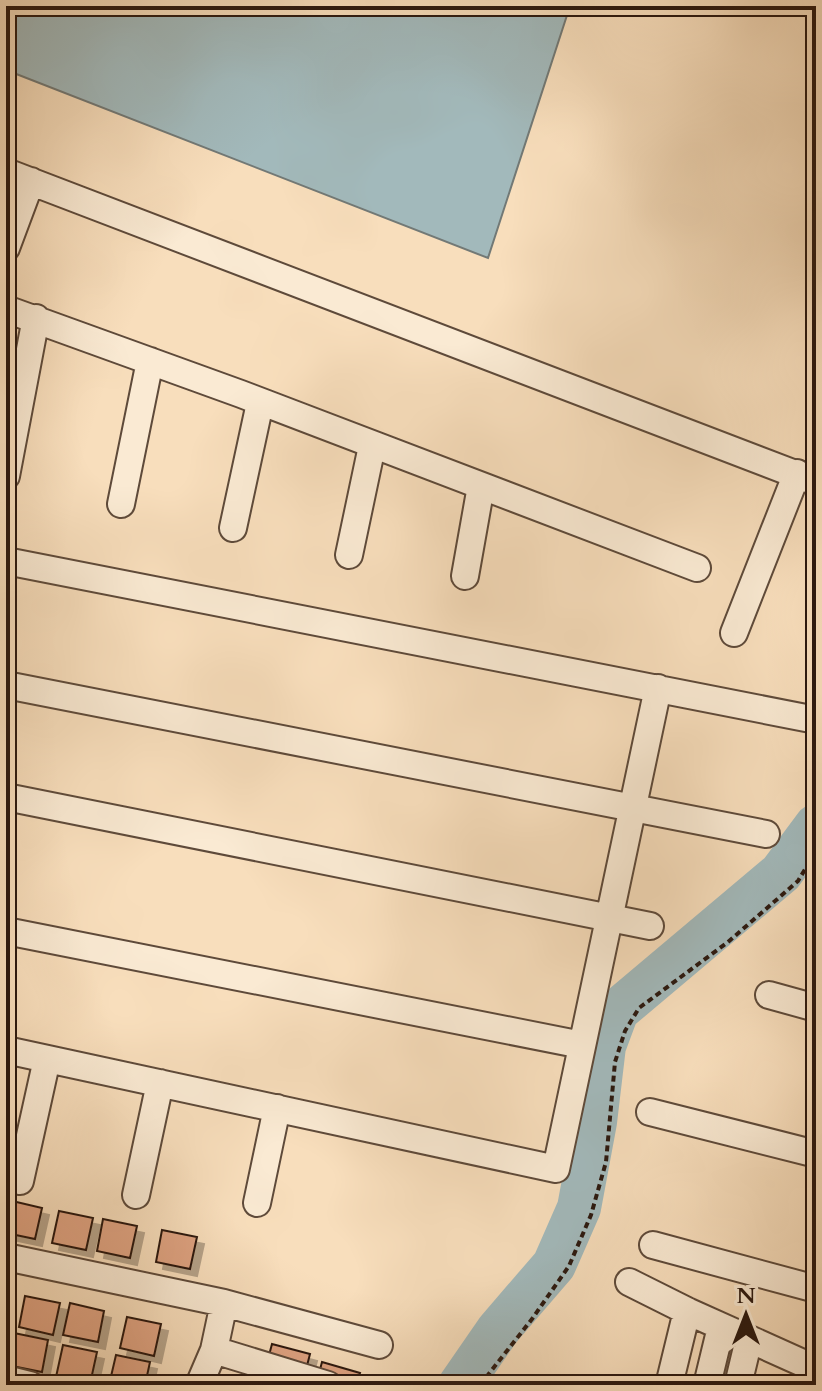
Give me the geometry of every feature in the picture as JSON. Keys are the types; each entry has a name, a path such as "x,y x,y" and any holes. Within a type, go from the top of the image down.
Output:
{"street":[{"path":"6,172 806,478 734,633"},
{"path":"6,248 31,181"},
{"path":"6,309 697,568"},
{"path":"6,476 36,318"},
{"path":"121,504 150,361"},
{"path":"233,528 260,403"},
{"path":"349,555 372,446"},
{"path":"465,576 481,486"},
{"path":"6,561 816,720"},
{"path":"6,685 766,834"},
{"path":"6,1050 556,1169 658,688"},
{"path":"6,797 650,926"},
{"path":"6,931 582,1045"},
{"path":"769,995 816,1008"},
{"path":"20,1181 47,1059"},
{"path":"136,1195 160,1083"},
{"path":"257,1203 277,1108"},
{"path":"650,1112 816,1154"},
{"path":"653,1245 816,1289"},
{"path":"6,1257 224,1303 379,1345"},
{"path":"629,1282 816,1369"},
{"path":"199,1385 214,1350 224,1303"},
{"path":"669,1385 687,1311"},
{"path":"707,1385 721,1327"},
{"path":"738,1385 749,1339"},
{"path":"214,1350 328,1385"},
{"path":"6,1379 30,1385"}],"water":[{"path":"6,6 570,6 488,258 6,70"}],"building":[{"path":"8,1200 42,1208 35,1239 6,1233"},
{"path":"59,1211 93,1218 86,1250 52,1243"},
{"path":"103,1219 137,1226 130,1258 97,1251"},
{"path":"162,1230 197,1237 190,1269 156,1262"},
{"path":"25,1296 60,1303 53,1335 19,1327"},
{"path":"70,1303 104,1311 98,1342 63,1335"},
{"path":"127,1317 161,1324 154,1356 120,1348"},
{"path":"14,1333 48,1340 42,1372 7,1365"},
{"path":"272,1344 310,1354 302,1385 263,1378"},
{"path":"63,1345 97,1352 90,1384 56,1377"},
{"path":"116,1355 150,1362 145,1385 109,1385"},
{"path":"322,1362 360,1373 356,1385 316,1385"}],"waterway":[{"path":"460,1385 498,1330 554,1265 579,1208 595,1122 604,1046 617,1011 781,873 816,826"}]}
